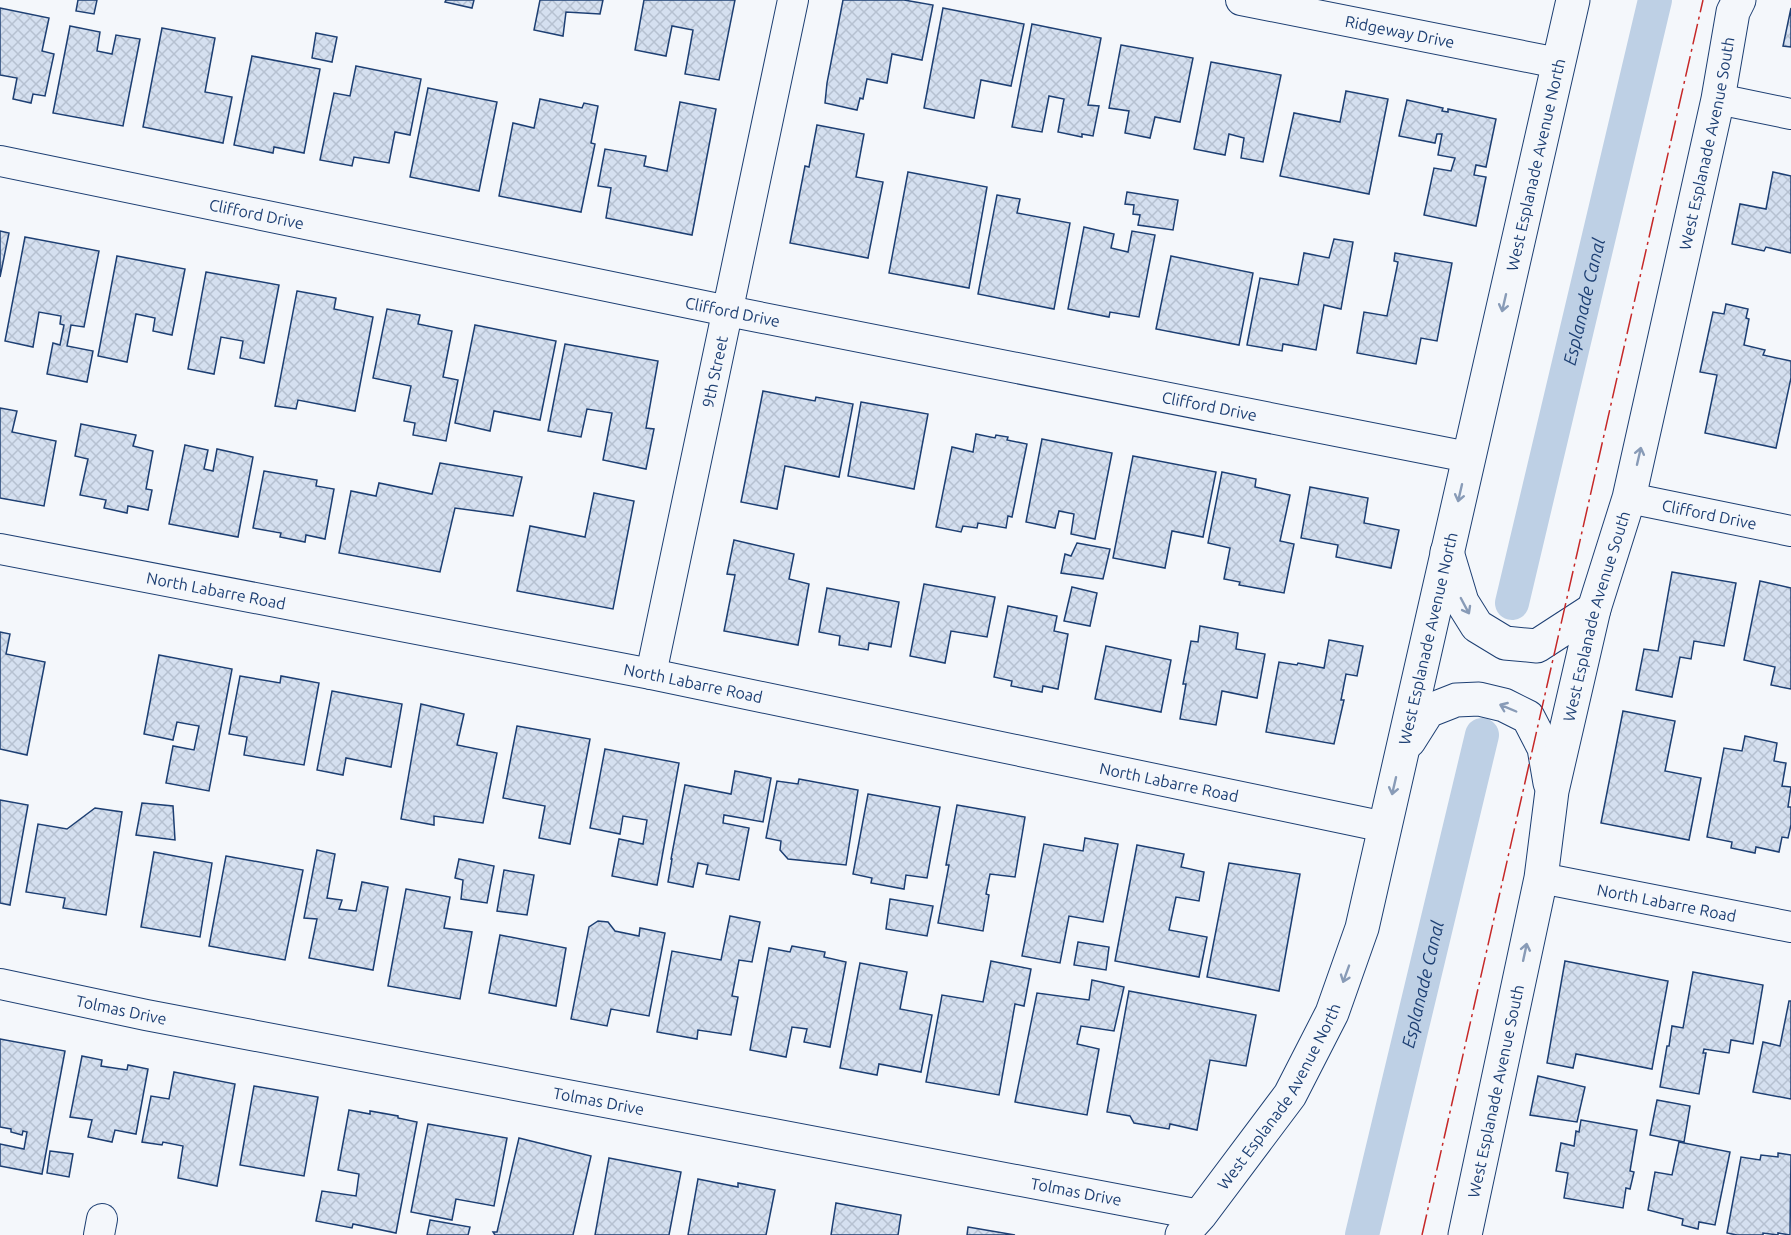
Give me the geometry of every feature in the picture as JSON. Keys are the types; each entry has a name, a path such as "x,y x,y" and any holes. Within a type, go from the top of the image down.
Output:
{"main road":[{"name":"West Esplanade Avenue North","path":"1191,1225 1290,1095 1332,1013 1362,928 1573,0"},
{"name":"West Esplanade Avenue South","path":"1465,1235 1541,878 1552,791 1594,609 1629,498 1718,99 1734,4"},
{"path":"1447,551 1462,602 1477,626 1506,643 1538,646 1594,609"},
{"path":"1402,752 1428,711 1456,700 1479,699 1504,705 1528,717 1544,748 1552,791"}],"street":[{"name":"9th Street","path":"651,674 793,0"},
{"name":"Ridgeway Drive","path":"1241,0 1558,63"},
{"path":"1718,99 1791,114"},
{"name":"Clifford Drive","path":"0,162 1468,458"},
{"name":"Clifford Drive","path":"1629,498 1791,531"},
{"name":"North Labarre Road","path":"0,549 651,674 1385,827"},
{"name":"North Labarre Road","path":"1541,878 1791,927"},
{"name":"Tolmas Drive","path":"0,984 1191,1225"}],"building":[{"path":"78,0 97,0 94,14 76,11"},
{"path":"446,0 474,0 472,8 445,2"},
{"path":"540,0 603,0 600,14 566,12 563,36 534,30"},
{"path":"644,0 735,0 719,80 685,74 693,30 672,26 666,56 635,50"},
{"path":"843,0 904,0 933,5 922,60 892,54 887,83 867,79 863,99 860,98 857,110 825,103"},
{"path":"0,8 49,18 42,51 54,54 45,96 33,94 31,103 13,99 17,78 0,75"},
{"path":"943,8 1024,24 1011,86 981,80 974,118 924,108"},
{"path":"1791,8 1791,47 1783,46"},
{"path":"1032,24 1101,38 1088,105 1099,106 1093,136 1082,134 1082,137 1058,132 1064,99 1049,96 1042,132 1012,127"},
{"path":"70,26 100,32 97,51 112,54 116,35 140,39 123,126 53,113"},
{"path":"162,28 215,38 205,92 232,97 223,143 143,127"},
{"path":"316,33 337,37 332,62 312,58"},
{"path":"1121,45 1193,58 1180,122 1155,117 1150,138 1125,133 1129,111 1109,108"},
{"path":"252,56 320,69 304,153 274,147 273,153 234,145"},
{"path":"1211,62 1281,75 1263,162 1241,158 1244,138 1229,134 1225,155 1194,149"},
{"path":"356,66 421,79 410,135 395,132 389,163 354,157 352,166 320,160 334,93 350,96"},
{"path":"428,88 497,102 479,191 410,177"},
{"path":"1346,91 1388,99 1369,194 1280,176 1294,113 1340,122"},
{"path":"540,99 582,108 584,103 598,106 591,143 595,144 581,212 499,196 513,123 534,128"},
{"path":"1407,100 1443,108 1442,111 1448,112 1448,109 1496,119 1486,167 1476,165 1474,175 1486,177 1476,226 1424,215 1434,168 1451,171 1455,158 1438,155 1442,134 1437,134 1435,143 1399,136"},
{"path":"680,102 716,109 692,235 606,218 611,188 598,186 605,149 646,156 644,166 667,171"},
{"path":"817,125 864,134 856,177 883,182 868,258 790,243 805,166 809,167"},
{"path":"908,172 987,187 969,288 889,273"},
{"path":"1773,172 1791,176 1791,253 1766,247 1764,251 1732,244 1740,204 1766,209"},
{"path":"1127,192 1178,200 1173,230 1138,225 1140,215 1133,214 1134,205 1125,204"},
{"path":"997,195 1020,199 1017,213 1070,223 1054,309 978,294"},
{"path":"1084,227 1114,234 1111,248 1128,252 1132,231 1155,235 1139,317 1110,312 1109,317 1068,309"},
{"path":"0,231 9,233 0,277"},
{"path":"25,237 99,251 84,327 71,325 67,346 93,351 87,382 47,374 53,343 60,345 64,325 60,324 61,316 39,312 33,347 5,341"},
{"path":"1334,239 1353,242 1341,309 1324,305 1316,350 1283,344 1282,351 1247,345 1260,278 1298,285 1304,253 1329,258"},
{"path":"1395,253 1452,263 1437,341 1421,338 1416,364 1357,353 1364,312 1387,316 1398,262 1394,261"},
{"path":"117,256 185,269 172,335 153,331 155,318 136,314 127,362 98,356"},
{"path":"1171,256 1253,273 1239,345 1156,329"},
{"path":"206,272 279,285 264,363 240,358 243,341 221,337 214,374 188,369"},
{"path":"297,291 336,298 334,309 373,317 355,411 298,400 296,409 275,406"},
{"path":"1726,304 1748,309 1746,318 1749,319 1744,345 1765,350 1763,355 1791,361 1791,378 1776,448 1705,433 1717,375 1700,372 1713,312 1724,314"},
{"path":"387,309 420,315 418,324 452,331 443,377 458,380 446,441 413,435 415,423 404,421 411,386 373,378"},
{"path":"475,325 556,341 540,420 494,411 490,431 455,423"},
{"path":"565,344 658,361 646,428 654,429 646,469 603,460 612,413 587,409 581,437 548,431"},
{"path":"763,391 815,401 816,397 853,404 839,477 785,466 777,509 741,502"},
{"path":"861,402 928,414 914,489 848,476"},
{"path":"0,408 17,411 12,432 56,441 44,506 0,498"},
{"path":"81,424 136,435 133,446 153,451 146,489 152,490 148,510 128,506 127,513 104,508 106,500 80,495 88,459 75,456"},
{"path":"976,434 995,438 996,435 1008,437 1007,440 1027,444 1012,517 1008,516 1006,528 978,523 977,528 963,526 961,532 936,527 952,447 973,452"},
{"path":"1042,439 1112,453 1095,539 1071,534 1074,514 1059,511 1055,528 1026,522"},
{"path":"185,445 208,450 204,469 213,471 217,449 253,457 238,537 169,524"},
{"path":"1133,456 1216,472 1203,537 1172,531 1165,568 1113,558"},
{"path":"440,463 522,477 513,516 455,508 440,572 339,553 351,491 376,496 379,483 432,494"},
{"path":"264,471 317,480 316,486 334,489 325,539 306,535 305,542 280,537 281,533 253,528"},
{"path":"1222,472 1256,479 1255,487 1290,495 1280,541 1294,544 1284,593 1239,585 1240,582 1224,579 1230,548 1208,543"},
{"path":"1310,487 1368,498 1364,523 1399,530 1391,568 1336,557 1338,545 1301,538"},
{"path":"594,493 634,501 613,609 517,591 530,526 585,537"},
{"path":"734,540 794,554 789,579 809,584 798,645 724,631 735,575 727,574"},
{"path":"1077,543 1110,549 1103,579 1061,573 1065,554 1071,556"},
{"path":"1672,572 1736,583 1724,646 1694,641 1691,659 1680,657 1672,697 1636,690 1644,649 1658,651"},
{"path":"1760,581 1791,588 1791,689 1771,685 1775,667 1744,660"},
{"path":"924,584 995,597 987,637 951,631 945,663 910,656"},
{"path":"1072,587 1097,593 1090,626 1064,621"},
{"path":"827,588 899,602 891,647 869,643 868,650 839,645 840,636 819,632"},
{"path":"1008,606 1057,616 1054,631 1068,634 1058,689 1043,686 1042,692 1011,686 1012,681 994,677"},
{"path":"1200,626 1238,633 1236,649 1265,654 1257,698 1222,691 1216,725 1180,719 1186,684 1183,684 1191,641 1198,642"},
{"path":"0,632 10,634 6,654 45,662 27,755 0,749"},
{"path":"1329,640 1363,646 1357,676 1346,674 1341,700 1344,700 1334,744 1266,732 1279,662 1324,668"},
{"path":"1106,646 1171,660 1161,712 1095,699"},
{"path":"159,655 232,669 209,791 166,783 173,746 194,750 199,726 177,722 173,740 144,734"},
{"path":"240,676 280,683 281,676 319,683 304,765 244,755 247,737 229,734"},
{"path":"332,691 402,704 391,767 346,758 343,775 317,770"},
{"path":"421,704 464,714 457,745 497,753 483,823 434,816 434,825 401,819"},
{"path":"1623,711 1675,721 1665,771 1701,778 1689,840 1601,823"},
{"path":"517,726 590,739 570,844 539,838 545,806 503,798"},
{"path":"1745,736 1777,743 1774,761 1786,763 1782,786 1791,787 1788,807 1791,807 1791,825 1788,838 1782,837 1779,852 1756,847 1755,853 1731,848 1732,842 1707,837 1724,748 1742,751"},
{"path":"605,749 679,763 657,885 612,876 619,839 643,844 647,820 623,816 620,834 590,828"},
{"path":"735,771 771,778 763,822 724,815 723,823 749,828 739,880 706,874 708,865 698,863 693,887 668,882 685,785 731,794"},
{"path":"799,779 858,790 846,865 788,859 780,850 781,841 766,838 777,781 798,784"},
{"path":"868,794 940,807 927,878 906,875 904,889 871,883 872,878 853,874"},
{"path":"0,800 28,805 10,905 0,903"},
{"path":"142,803 173,806 175,840 136,835"},
{"path":"957,805 1025,817 1015,877 990,874 983,931 938,923"},
{"path":"95,808 122,812 106,915 63,908 65,898 26,892 38,824 67,829"},
{"path":"1085,838 1118,844 1103,922 1069,916 1060,963 1022,956 1044,844 1083,851"},
{"path":"1137,845 1184,854 1181,867 1204,872 1199,901 1176,897 1169,930 1207,937 1199,977 1115,961"},
{"path":"317,850 335,854 327,898 342,900 339,909 356,911 362,882 388,887 373,970 309,958 317,919 304,918"},
{"path":"154,852 212,863 200,937 141,927"},
{"path":"226,856 303,870 285,960 209,946"},
{"path":"459,859 494,866 487,903 461,899 463,880 455,878"},
{"path":"1229,863 1300,874 1279,991 1207,977"},
{"path":"504,870 534,875 527,915 497,911"},
{"path":"406,889 450,897 444,928 472,932 460,999 388,986"},
{"path":"890,899 933,906 927,936 886,929"},
{"path":"730,916 760,922 752,962 739,960 732,996 738,997 731,1035 698,1030 697,1039 657,1032 672,951 721,960"},
{"path":"598,921 608,922 615,931 639,936 640,928 665,933 649,1016 611,1009 607,1026 571,1019 589,927"},
{"path":"500,935 566,948 556,1006 489,993"},
{"path":"1078,942 1109,947 1106,970 1074,965"},
{"path":"792,946 825,952 824,957 846,962 830,1047 804,1042 807,1029 792,1027 786,1057 750,1050 769,948 790,952"},
{"path":"991,961 1031,969 1024,1006 1015,1004 999,1095 926,1082 942,995 983,1002"},
{"path":"1565,961 1668,981 1652,1069 1576,1054 1573,1068 1547,1063"},
{"path":"860,963 907,972 900,1009 932,1015 921,1072 879,1064 877,1075 840,1068"},
{"path":"1693,972 1763,985 1753,1044 1731,1040 1729,1053 1704,1049 1703,1053 1706,1053 1699,1094 1660,1087 1672,1026 1683,1028"},
{"path":"1092,980 1124,987 1114,1031 1081,1026 1077,1044 1099,1049 1087,1115 1015,1102 1037,993 1089,1000"},
{"path":"1129,991 1256,1015 1246,1066 1210,1060 1197,1130 1170,1124 1169,1129 1134,1123 1130,1116 1107,1112"},
{"path":"1789,1001 1791,1001 1791,1099 1753,1092 1763,1042 1780,1046"},
{"path":"0,1039 65,1051 42,1174 0,1166 0,1144 24,1149 27,1132 23,1131 22,1135 11,1132 11,1129 0,1127"},
{"path":"82,1056 102,1060 101,1066 127,1070 128,1065 148,1069 136,1134 115,1130 112,1142 88,1137 92,1120 70,1117"},
{"path":"174,1072 235,1084 217,1186 178,1178 183,1146 163,1142 162,1145 142,1142 151,1096 169,1099"},
{"path":"1538,1076 1585,1087 1577,1122 1530,1115"},
{"path":"254,1086 318,1097 304,1176 240,1165"},
{"path":"1657,1100 1690,1106 1684,1142 1650,1135"},
{"path":"349,1110 370,1114 370,1111 417,1122 396,1233 353,1224 352,1228 316,1221 322,1191 356,1196 359,1174 338,1170"},
{"path":"1581,1120 1637,1130 1630,1171 1634,1172 1630,1189 1626,1188 1623,1208 1564,1198 1568,1173 1556,1171 1561,1143 1574,1146 1576,1131 1579,1132"},
{"path":"428,1124 507,1138 494,1206 456,1199 452,1220 411,1212"},
{"path":"519,1138 591,1156 573,1235 495,1235 493,1232 497,1232"},
{"path":"1679,1142 1730,1152 1715,1225 1699,1222 1698,1229 1682,1225 1683,1219 1648,1210 1655,1172 1672,1175"},
{"path":"50,1151 73,1154 69,1177 47,1173"},
{"path":"1778,1153 1791,1155 1790,1235 1727,1233 1741,1157 1760,1160 1761,1155 1778,1157"},
{"path":"609,1158 681,1172 669,1235 595,1235"},
{"path":"698,1179 738,1187 738,1183 775,1190 766,1235 688,1235"},
{"path":"836,1203 901,1215 898,1235 831,1235"},
{"path":"430,1220 470,1227 468,1235 427,1235"},
{"path":"968,1227 1015,1235 967,1235"}],"waterway":[{"name":"Esplanade Canal","path":"1512,603 1655,0"},
{"name":"Esplanade Canal","path":"1362,1235 1482,735"}],"power":[{"path":"1422,1235 1703,0"}]}
